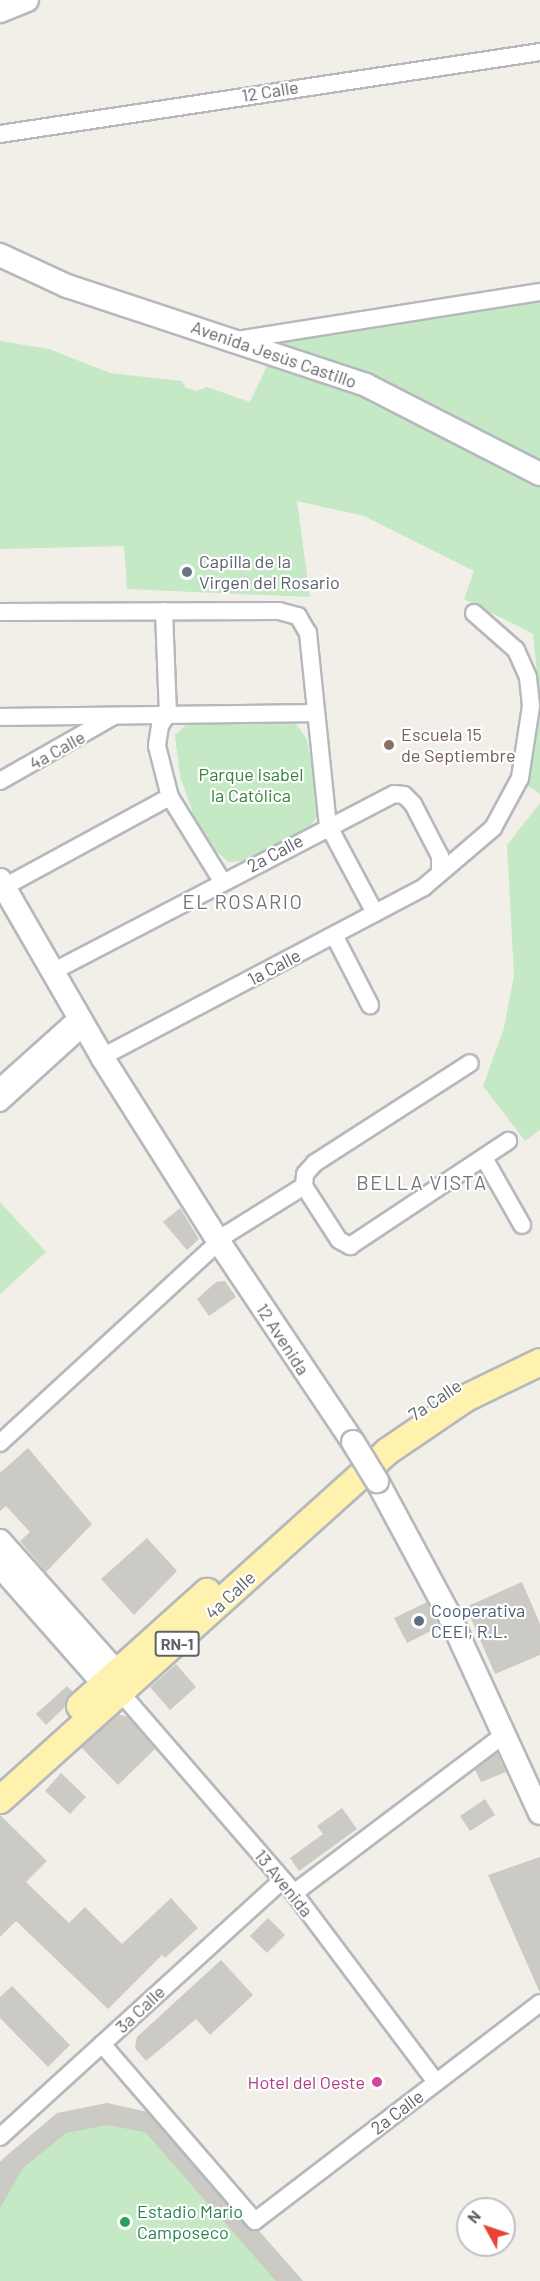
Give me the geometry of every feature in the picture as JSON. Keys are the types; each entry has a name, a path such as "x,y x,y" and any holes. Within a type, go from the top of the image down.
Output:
{"main road":[{"name":"7a Calle","path":"345,1478 433,1399 540,1346"},
{"name":"7a Calle","path":"345,1478 427,1422 498,1380 540,1362"},
{"name":"4a Calle","path":"0,1779 114,1684 345,1478"},
{"name":"4a Calle","path":"0,1800 114,1684"}],"street":[{"path":"0,10 27,0"},
{"name":"12 Calle","path":"0,134 540,52"},
{"name":"Avenida Jesús Castillo","path":"0,255 67,286 237,340 382,392 540,474"},
{"path":"237,340 540,291"},
{"path":"164,611 168,713 160,726 157,746 170,797 222,881"},
{"path":"0,612 279,611 303,620 328,825 375,913"},
{"name":"1a Calle","path":"102,1056 424,887 440,869 482,840 503,814 520,778 527,738 528,677 516,650 474,614"},
{"path":"0,717 113,717 168,713 313,714"},
{"name":"4a Calle","path":"0,781 113,717"},
{"name":"2a Calle","path":"54,971 328,825 384,798 404,795 440,856 440,869"},
{"path":"2,883 170,797"},
{"name":"12 Avenida","path":"2,883 102,1056 219,1242 377,1481 448,1613 540,1813"},
{"path":"334,935 370,1005"},
{"path":"0,1087 82,1020"},
{"path":"0,1103 82,1020"},
{"path":"470,1063 315,1163 305,1174 304,1186 339,1240 350,1246 508,1141"},
{"path":"484,1158 522,1225"},
{"path":"0,1443 219,1242 304,1186"},
{"name":"13 Avenida","path":"0,1541 114,1684"},
{"name":"13 Avenida","path":"0,1566 114,1684 190,1768 280,1881 294,1893 436,2082"},
{"path":"294,1893 505,1734"},
{"name":"3a Calle","path":"0,2137 280,1881"},
{"name":"2a Calle","path":"102,2044 255,2221 540,2004"}],"green space":[{"path":"540,298 540,705 533,634 464,599 474,571 364,516 297,501 310,597 127,589 124,546 0,549 0,341 49,349 110,373 182,381 186,388 197,391 207,387 250,402 278,342"},
{"path":"540,716 540,794 527,785"},
{"name":"Parque Isabel la Católica","path":"280,718 297,725 307,740 319,805 316,819 305,832 251,860 229,862 211,847 194,816 180,776 175,735 188,723"},
{"path":"540,803 540,1130 525,1141 483,1086 504,1028 514,975 507,845"},
{"path":"0,1202 46,1252 0,1294"},
{"name":"Estadio Mario Camposeco","path":"107,2103 157,2114 303,2281 0,2281 0,2162"}],"building":[{"path":"180,1208 199,1239 187,1250 163,1222"},
{"path":"225,1281 236,1297 209,1316 197,1299 216,1282"},
{"path":"28,1448 92,1524 46,1572 20,1541 30,1532 6,1506 0,1511 0,1473"},
{"path":"147,1538 177,1571 134,1615 101,1579"},
{"path":"522,1582 540,1624 540,1655 495,1674 466,1607"},
{"name":"Cooperativa CEEI, R.L.","path":"427,1602 439,1627 407,1643 394,1618"},
{"path":"176,1664 196,1687 170,1710 150,1687"},
{"path":"67,1686 73,1692 65,1707 46,1725 36,1714"},
{"path":"118,1714 128,1717 155,1749 118,1785 81,1747"},
{"path":"497,1753 506,1772 481,1782 475,1770"},
{"path":"61,1773 86,1797 70,1814 45,1791"},
{"path":"485,1799 495,1815 470,1831 460,1816"},
{"path":"342,1808 357,1829 299,1871 290,1858 323,1834 317,1826"},
{"path":"0,1815 47,1861 26,1882 69,1923 85,1907 122,1944 171,1898 198,1928 165,1958 162,1955 108,2009 16,1921 0,1937"},
{"path":"540,1857 540,1993 488,1875"},
{"path":"268,1918 285,1935 267,1953 250,1936"},
{"path":"221,1960 253,1995 210,2035 196,2019 146,2061 135,2048 137,2037"},
{"path":"12,1986 70,2045 48,2067 0,2018 0,1997"},
{"path":"107,2103 147,2112 247,2228 259,2231 303,2281 276,2281 145,2132 107,2125 66,2133 23,2168 0,2208 0,2162 5,2157 57,2113"}],"place":[{"name":"Capilla de la Virgen del Rosario","path":"187,572"},
{"name":"Escuela 15 de Septiembre","path":"389,745"},
{"name":"Cooperativa CEEI, R.L.","path":"419,1621"},
{"name":"Hotel del Oeste","path":"377,2082"},
{"name":"Estadio Mario Camposeco","path":"125,2222"}],"district":[{"name":"EL ROSARIO","path":"243,901"},
{"name":"BELLA VISTA","path":"422,1182"}]}
